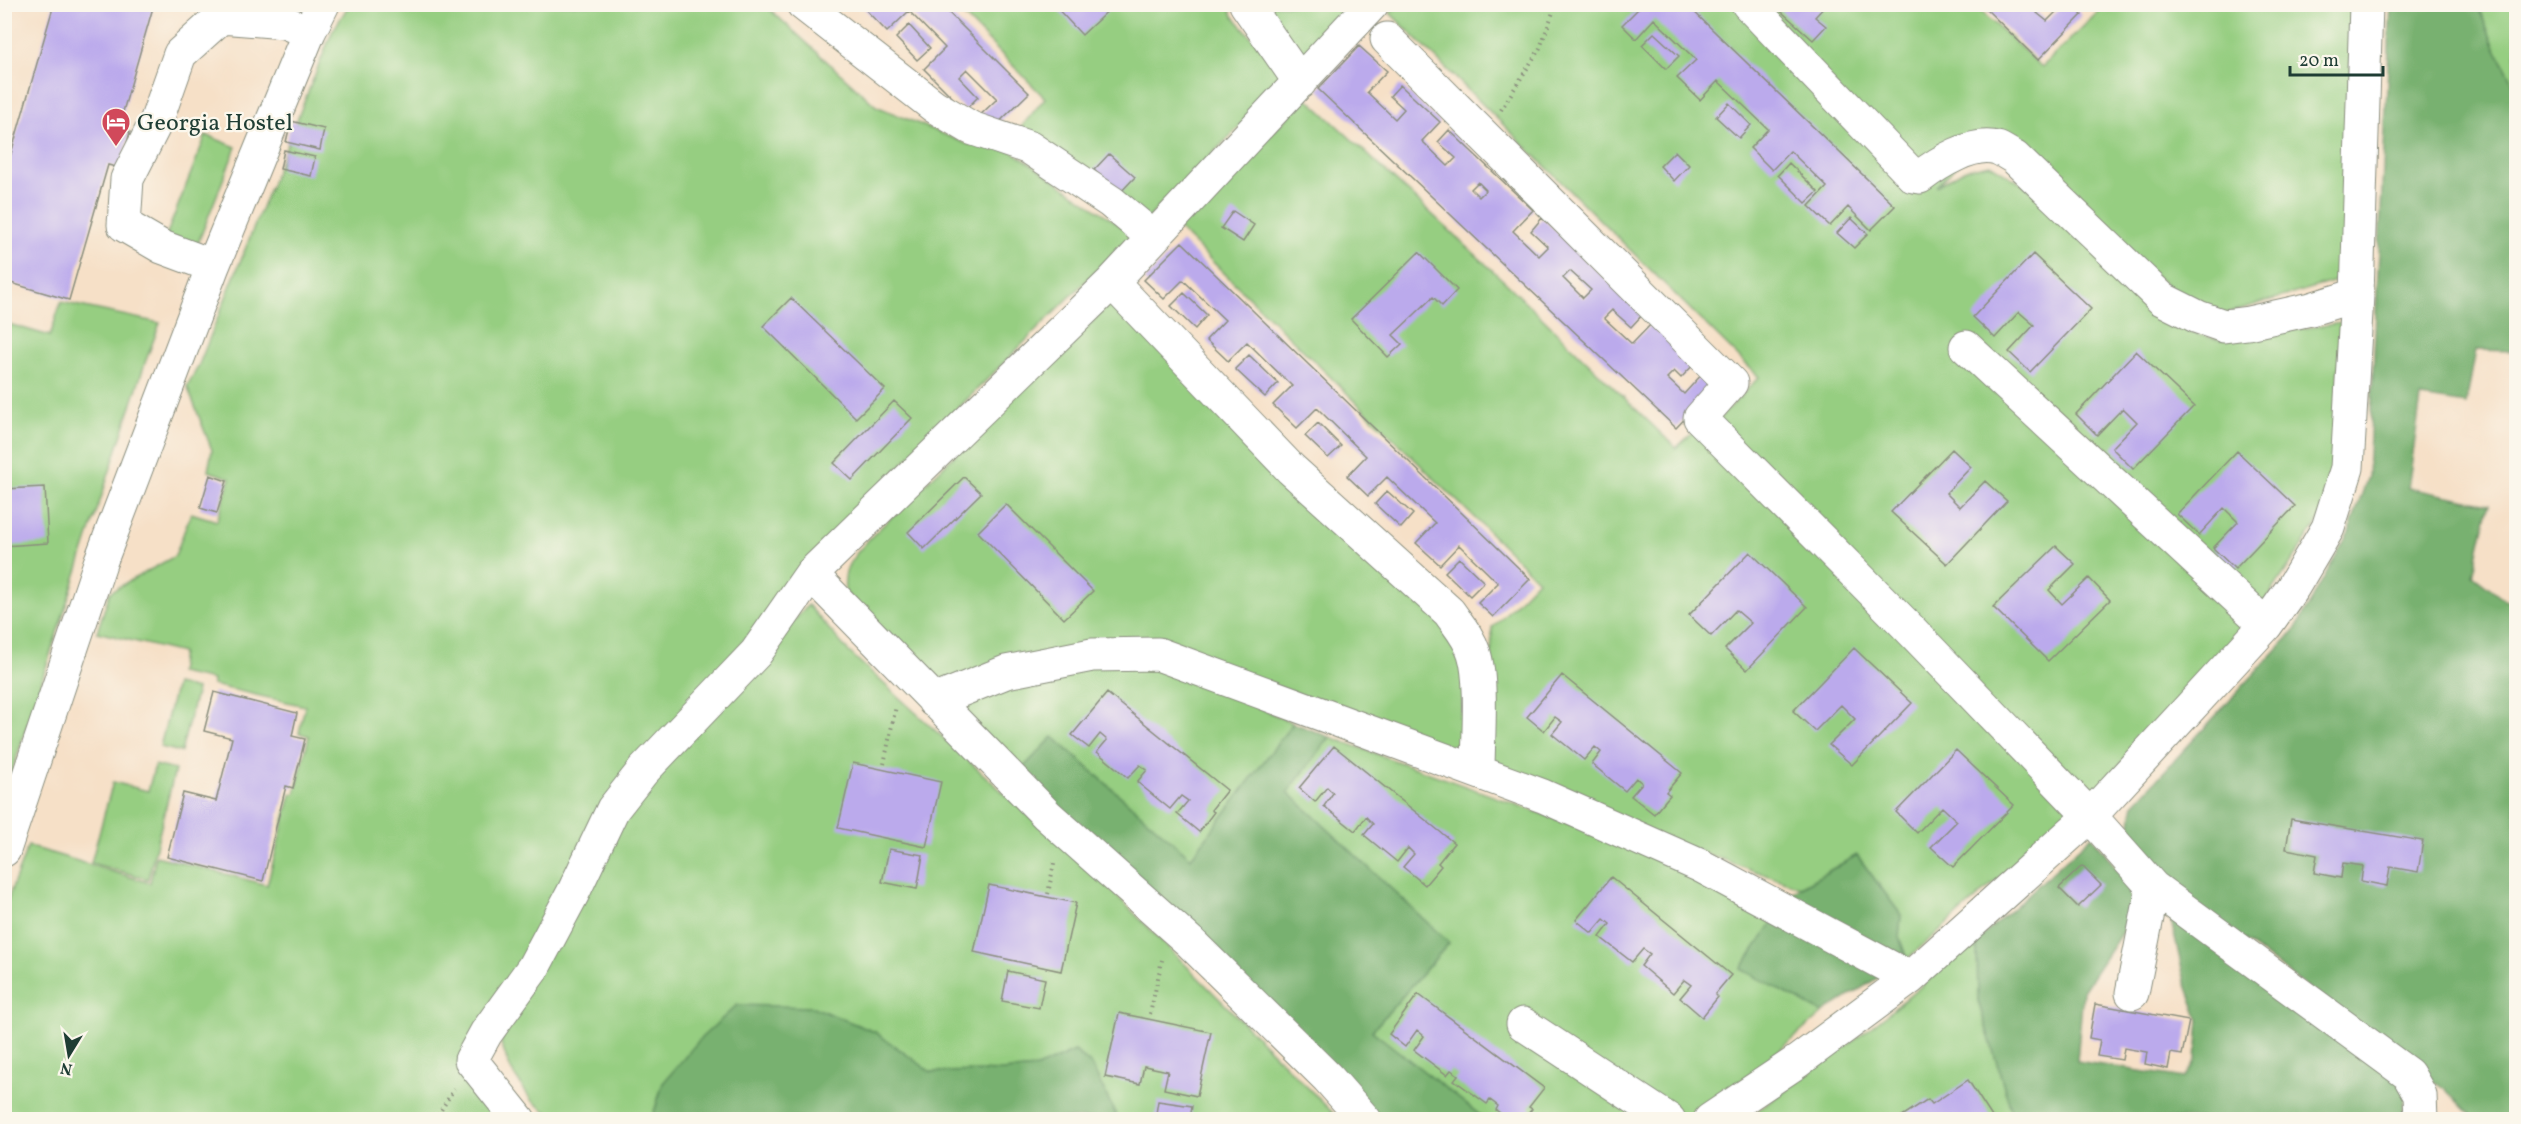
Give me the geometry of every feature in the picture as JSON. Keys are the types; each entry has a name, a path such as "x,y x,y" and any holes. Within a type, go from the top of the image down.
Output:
{"street":[{"path":"803,4 934,106 971,128 1030,148 1111,202 1153,237"},
{"path":"1246,4 1300,82"},
{"path":"519,1119 471,1060 486,1033 533,968 573,893 613,809 670,740 756,653 811,574 1112,282 1372,4"},
{"path":"1748,4 1913,176 1920,177 1931,168 1961,153 1975,149 1997,148 2014,157 2162,299 2198,317 2224,326 2248,323 2311,309 2357,294"},
{"path":"1710,1119 1798,1061 1910,978 2090,816 2266,625 2293,587 2328,528 2347,468 2357,294 2366,4"},
{"path":"4,850 100,563 213,266 316,18 284,22 221,17 180,54 156,123 126,179 124,225 162,247 213,266"},
{"path":"1387,39 1731,383 1700,418 1906,625 2090,816 2153,887 2408,1074 2420,1095 2421,1119"},
{"path":"1112,282 1291,469 1449,612 1467,638 1474,653 1477,677 1478,771"},
{"path":"1966,347 2266,625"},
{"path":"811,574 1047,815 1169,924 1319,1070 1365,1119"},
{"path":"934,701 1006,672 1092,655 1158,654 1544,796 1701,866 1910,978"},
{"path":"2133,993 2153,887"},
{"path":"1523,1023 1669,1119"}],"path":[{"path":"1483,137 1540,48 1556,4"},
{"path":"884,764 904,670"},
{"path":"1150,1014 1169,924"}],"green space":[{"path":"349,5 765,5 876,106 967,144 1012,151 1133,234 863,503 634,768 509,984 460,1063 503,1119 5,1119 4,909 28,846 150,883 156,856 267,885 291,794 295,794 309,736 299,733 305,706 212,685 213,680 179,673 182,653 97,632 110,592 175,556 191,513 217,521 230,478 208,471 212,450 187,386 198,367 332,32"},
{"path":"953,5 1229,5 1233,16 1288,78 1147,219 1017,132 1045,98"},
{"path":"1264,5 1358,5 1302,63"},
{"path":"1398,5 1974,5 2042,67 2098,12 2094,5 2353,5 2345,272 2339,280 2224,314 2181,296 1985,140 1936,186 1966,169 1990,164 2027,187 2191,333 2221,340 2341,323 2333,479 2324,513 2269,596 2200,679 2077,810 1907,959 1899,937 1901,915 1857,855 1800,887 1645,832 1488,771 1492,628 1538,580 1177,227 1307,98 1505,282 1676,448 1697,429 1721,417 1759,377 1390,13"},
{"path":"2391,5 2477,5 2516,88 2516,219 2511,232 2511,250 2516,252 2516,351 2476,350 2466,404 2421,397 2408,488 2489,504 2473,575 2516,608 2516,1119 2474,1119 2445,1089 2165,882 2142,855 2133,838 2131,828 2134,804 2295,630 2349,532 2368,476"},
{"path":"2477,5 2516,5 2516,88 2494,45"},
{"path":"206,135 236,147 194,253 164,241"},
{"path":"1116,298 1457,636 1475,765 1145,644 937,689 845,592 847,568 870,538"},
{"path":"61,302 160,323 5,793 5,323 50,336"},
{"path":"808,605 849,652 1114,893 1339,1119 1118,1119 1091,1065 1075,1051 1037,1068 931,1072 875,1032 663,1083 652,1119 557,1119 531,1100 511,1070 501,1044 504,1027 631,800"},
{"path":"1090,661 1183,673 1293,723 1191,858 1053,737 1021,770 951,703"},
{"path":"176,684 197,689 181,752 160,747"},
{"path":"1293,723 1330,737 1288,792 1449,943 1372,1031 1485,1119 1370,1119 1021,770 1053,737 1191,858"},
{"path":"1330,737 1622,843 1777,917 1741,969 1823,1013 1756,1070 1683,1120 1485,1119 1372,1031 1449,943 1288,792"},
{"path":"155,765 175,770 148,879 91,863 113,782 148,791"},
{"path":"2092,836 2128,883 2134,914 2083,991 2077,1061 2184,1078 2196,1060 2199,1020 2185,982 2167,903 2398,1078 2406,1094 2402,1119 2014,1119 1978,1001 1977,941"},
{"path":"1857,855 1901,915 1899,937 1907,959 1823,1013 1741,969 1794,891"},
{"path":"1977,941 1978,1001 2014,1119 1745,1120 1855,1040"},
{"path":"737,1005 813,1007 875,1032 931,1072 1037,1068 1075,1051 1091,1065 1118,1119 652,1119 663,1083 700,1039"}],"building":[{"path":"54,4 154,4 118,129 130,132 120,168 108,165 69,300 4,281 4,178"},
{"path":"1053,4 1080,4 1084,8 1088,4 1115,4 1082,35"},
{"path":"1643,4 1686,4 1895,206 1871,230 1848,207 1830,226 1809,206 1827,187 1790,151 1772,170 1750,148 1768,129 1718,81 1700,100 1677,78 1696,60 1654,19 1636,39 1622,25"},
{"path":"1773,4 1827,4 1815,17 1826,26 1813,40"},
{"path":"1981,4 2046,4 2037,13 2047,21 2064,4 2072,4 2082,15 2038,60"},
{"path":"941,5 1029,93 988,133 975,120 997,99 967,69 959,77 978,97 965,110 924,69 945,48 909,11 887,32 862,6"},
{"path":"909,25 930,48 917,60 896,38"},
{"path":"1654,33 1679,56 1666,69 1642,45"},
{"path":"1359,46 1387,71 1367,92 1395,119 1404,109 1390,96 1400,85 1440,122 1422,141 1448,166 1456,158 1438,142 1449,130 1533,210 1513,231 1539,256 1548,247 1531,231 1542,218 1643,314 1631,327 1612,310 1604,318 1632,344 1652,323 1695,363 1681,378 1674,371 1667,378 1684,394 1704,372 1718,384 1676,428 1318,89","holes":["1478,182 1486,190 1479,197 1471,189","1570,271 1591,290 1583,298 1563,278"]},
{"path":"1729,103 1751,125 1739,138 1716,117"},
{"path":"291,121 324,129 320,150 286,142"},
{"path":"284,150 315,157 311,176 280,169"},
{"path":"1675,151 1689,165 1674,181 1660,166"},
{"path":"1109,154 1135,177 1120,193 1094,170"},
{"path":"1789,163 1818,192 1806,203 1778,175"},
{"path":"1233,211 1254,225 1243,242 1221,228"},
{"path":"1851,218 1868,234 1854,248 1837,233"},
{"path":"1182,242 1530,579 1493,617 1478,603 1498,583 1459,545 1440,565 1416,543 1435,523 1387,477 1368,496 1347,476 1366,456 1317,408 1297,428 1273,405 1292,386 1247,342 1228,361 1206,340 1225,320 1183,280 1164,299 1144,280"},
{"path":"1419,252 1457,290 1442,306 1433,297 1393,335 1402,344 1388,357 1351,319"},
{"path":"2033,254 2091,309 2030,372 2009,352 2034,325 2019,312 1995,338 1973,317"},
{"path":"1184,293 1207,315 1195,329 1171,306"},
{"path":"791,298 885,389 856,418 763,326"},
{"path":"2136,351 2194,406 2133,469 2112,448 2137,422 2123,408 2097,435 2076,414"},
{"path":"1249,355 1278,383 1265,397 1235,369"},
{"path":"894,401 912,418 852,480 834,463"},
{"path":"1318,423 1341,446 1328,458 1305,436"},
{"path":"1952,449 1971,467 1946,493 1960,507 1985,481 2007,501 1947,564 1891,512"},
{"path":"2237,451 2295,506 2235,569 2213,548 2238,522 2224,508 2199,535 2177,514"},
{"path":"210,475 227,481 217,513 200,508"},
{"path":"964,477 981,493 924,549 908,532"},
{"path":"45,487 48,543 4,546 4,489"},
{"path":"1387,491 1413,514 1401,528 1375,504"},
{"path":"1006,504 1093,591 1064,619 978,532"},
{"path":"2056,546 2075,564 2049,590 2062,604 2089,578 2110,600 2048,661 1993,607"},
{"path":"1750,552 1807,607 1747,670 1725,649 1751,623 1736,610 1711,636 1689,615"},
{"path":"1459,558 1484,582 1470,596 1445,572"},
{"path":"1854,648 1912,703 1852,765 1829,745 1855,719 1841,705 1815,731 1793,711"},
{"path":"1562,675 1682,773 1666,792 1670,795 1654,814 1631,796 1642,783 1636,778 1625,791 1592,764 1601,752 1595,747 1584,760 1552,734 1562,722 1555,717 1544,731 1527,717"},
{"path":"214,692 297,713 292,736 305,739 293,788 286,786 263,881 167,857 183,793 216,801 232,738 204,731"},
{"path":"1107,693 1227,790 1211,810 1214,812 1199,832 1177,814 1188,801 1181,796 1170,809 1137,782 1147,770 1140,765 1128,778 1097,752 1107,740 1100,734 1089,748 1072,735"},
{"path":"1334,746 1454,843 1438,863 1441,866 1425,885 1403,867 1414,854 1408,848 1397,862 1364,835 1373,824 1366,817 1355,831 1324,806 1333,793 1327,787 1315,802 1299,788"},
{"path":"1956,750 2014,805 1953,867 1931,847 1957,821 1942,807 1917,833 1896,812"},
{"path":"853,763 941,782 926,847 838,828"},
{"path":"2291,819 2423,841 2418,872 2390,867 2387,886 2361,881 2363,866 2343,863 2341,878 2314,873 2317,855 2286,849"},
{"path":"889,849 923,855 917,889 882,882"},
{"path":"2082,866 2101,885 2078,907 2059,888"},
{"path":"1611,877 1731,975 1715,994 1718,997 1702,1017 1680,998 1691,985 1684,980 1673,993 1641,966 1650,954 1643,949 1632,962 1600,937 1610,924 1604,919 1592,933 1576,920"},
{"path":"989,885 1076,903 1061,971 974,952"},
{"path":"1008,971 1045,979 1039,1008 1002,1001"},
{"path":"1418,994 1544,1088 1529,1107 1532,1109 1523,1120 1509,1120 1496,1110 1498,1106 1490,1100 1487,1104 1454,1080 1458,1075 1451,1070 1447,1075 1414,1050 1424,1036 1417,1030 1405,1047 1389,1034"},
{"path":"2095,1004 2189,1021 2182,1055 2171,1053 2168,1069 2145,1064 2147,1052 2124,1048 2122,1060 2097,1056 2100,1040 2089,1038"},
{"path":"1119,1013 1211,1032 1197,1096 1164,1089 1168,1071 1144,1066 1140,1084 1105,1077"},
{"path":"1968,1080 1994,1120 1899,1118 1928,1099 1932,1104"},
{"path":"1158,1101 1192,1106 1190,1120 1155,1120"}],"place":[{"name":"Georgia Hostel","path":"116,148"}]}
